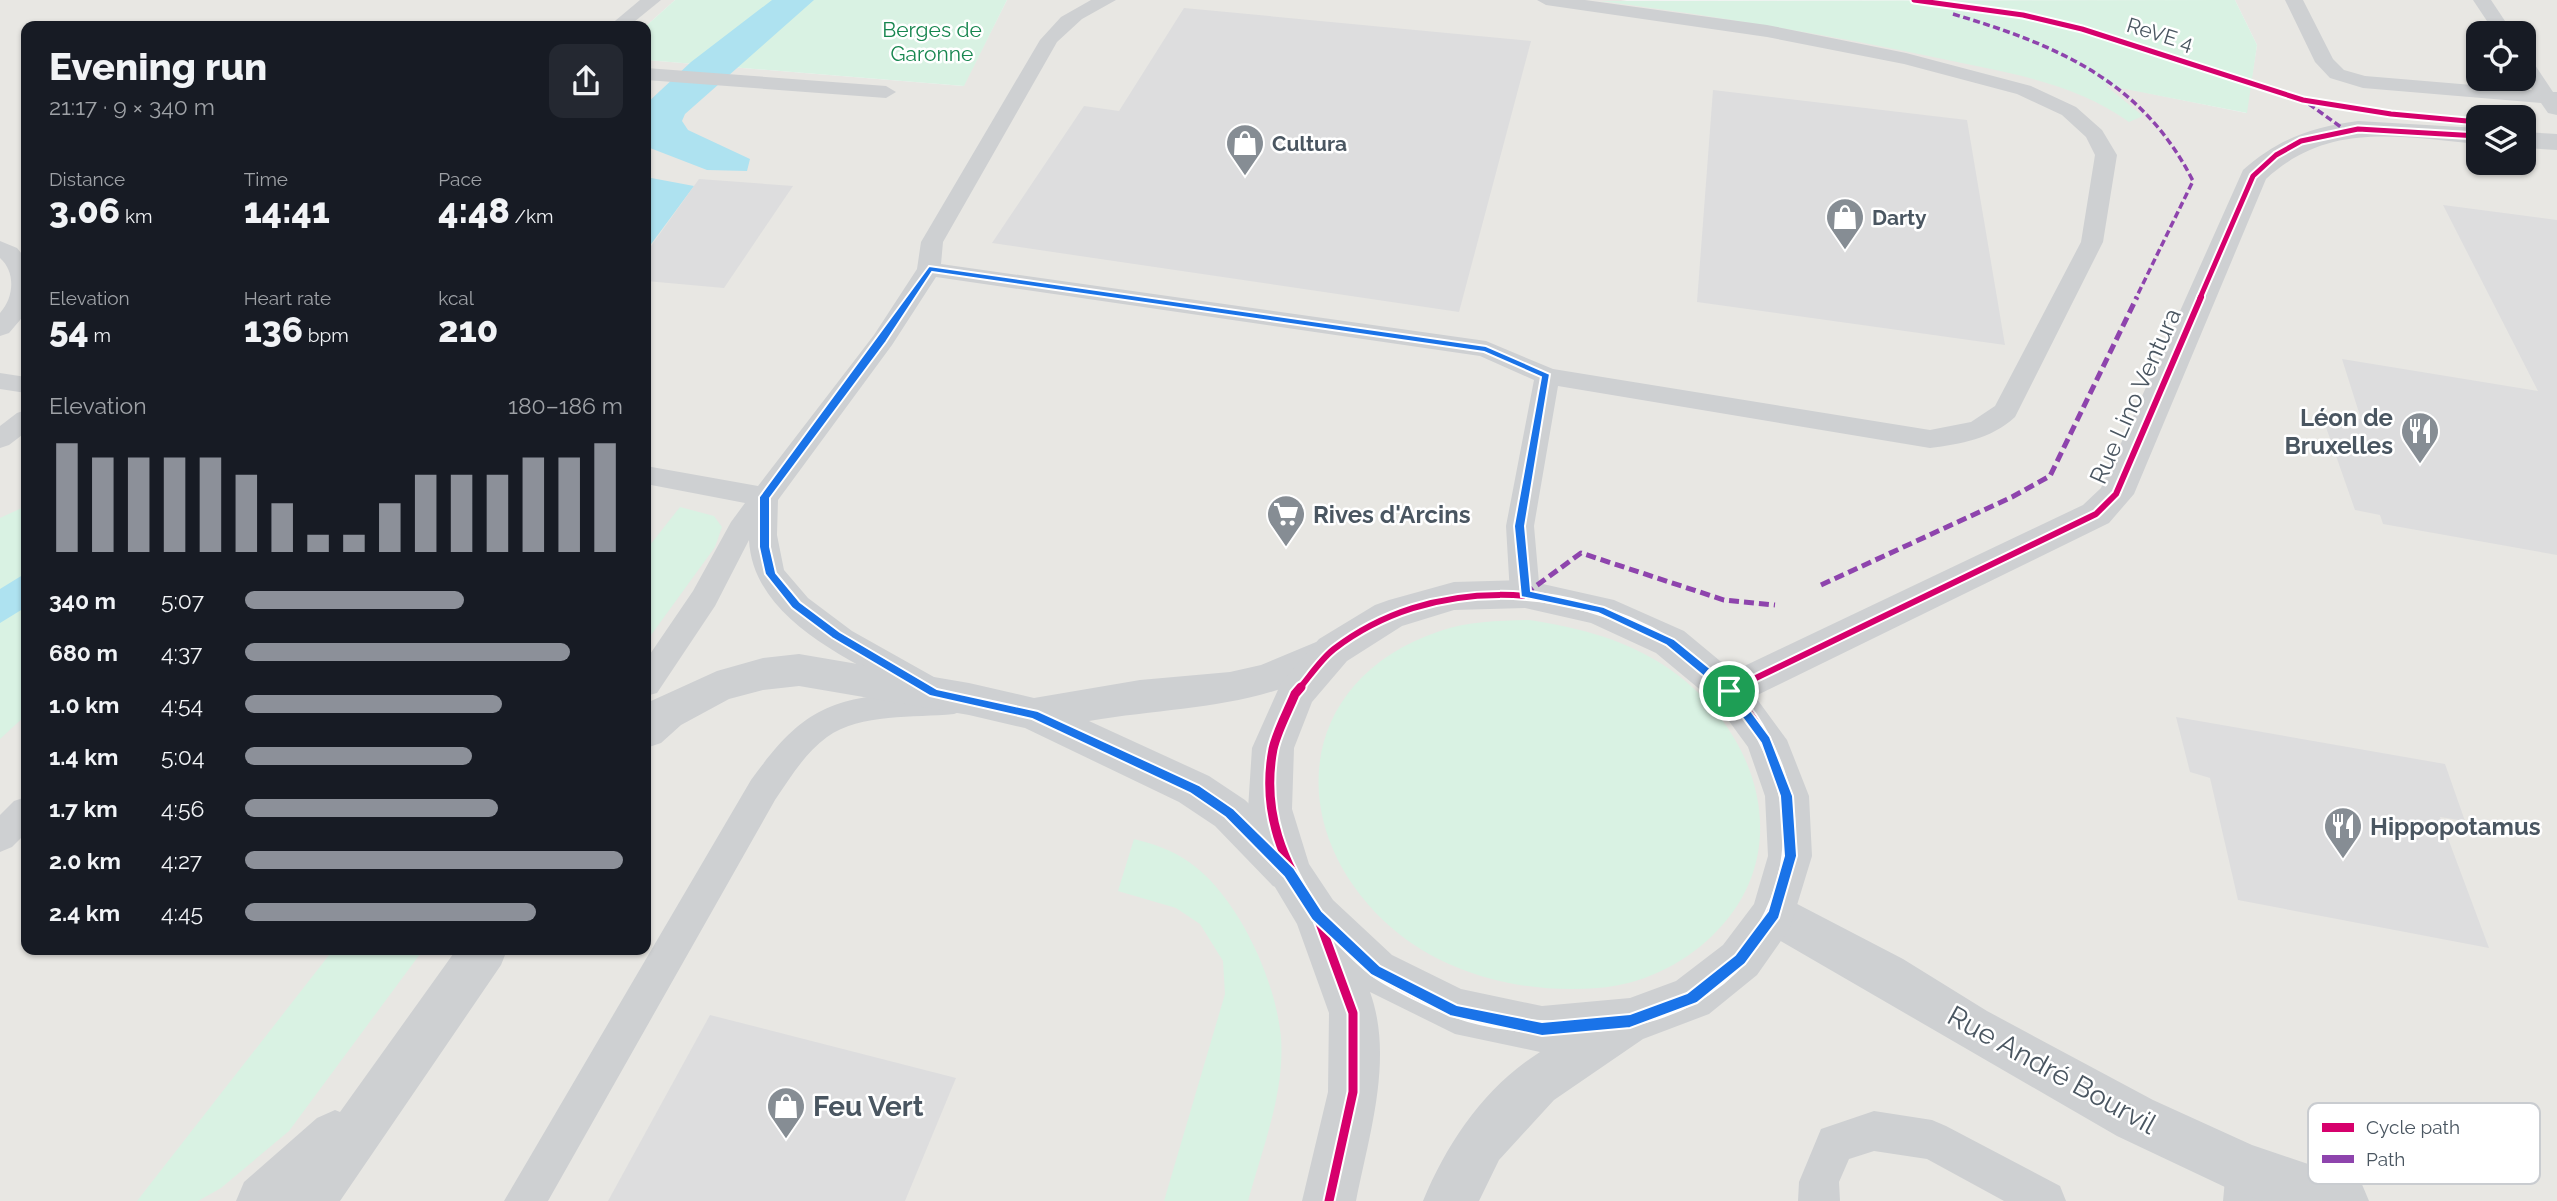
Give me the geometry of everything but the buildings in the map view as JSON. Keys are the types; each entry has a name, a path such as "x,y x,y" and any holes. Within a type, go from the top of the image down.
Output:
{"street":[{"name":"Rue Lino Ventura","path":"1729,691 2096,514 2116,494 2253,176 2266,160 2284,147 2312,136 2345,130 2380,129 2466,135"},
{"path":"2536,141 2557,142"},
{"path":"1034,714 1140,696 1230,688 1269,679 1333,650 1389,615 1454,596 1525,594 1600,610 1670,642 1729,691 1766,740 1787,796 1790,856 1774,913 1740,960 1692,998 1630,1021 1536,1083 1481,1142 1450,1201"},
{"path":"1289,872 1270,809 1273,748 1295,694 1333,650"},
{"path":"651,726 666,713 717,687 763,674 800,670 952,696 1034,714 1194,789 1230,813 1289,872 1317,915 1353,1013 1353,1092 1329,1201"},
{"name":"Rue André Bourvil","path":"1774,913 1885,975 1970,1027 2135,1118 2245,1185 2342,1201"},
{"path":"1317,915 1376,971 1455,1011 1542,1029 1630,1021"},
{"path":"308,1201 481,955"},
{"path":"263,1201 389,1088"}],"lane":[{"path":"625,21 652,0"},
{"path":"651,677 704,598 741,529 883,340 929,269 932,242 1049,40 1060,25 1082,9 1107,0"},
{"path":"929,269 1486,349 1546,376 1930,439 1969,434 1993,424 2006,411 2042,346 2092,242 2106,155 2095,134 2069,111 2024,90 1964,72 1767,31 1546,0"},
{"path":"2294,0 2325,62 2337,74 2364,82 2554,103"},
{"path":"2482,0 2496,21"},
{"path":"651,74 886,92"},
{"path":"2536,79 2554,103"},
{"path":"0,248 14,255 21,270"},
{"path":"0,328 21,306"},
{"path":"1525,594 1520,526 1546,376"},
{"path":"0,381 21,384"},
{"path":"0,439 21,423"},
{"path":"651,476 764,497"},
{"path":"764,497 764,547 771,574 796,605 836,635 952,696"},
{"path":"525,1201 763,790 792,748 818,726 845,714 952,696"},
{"path":"1819,1201 1819,1182 1835,1143 1874,1131 1932,1140 2045,1201"}],"shaded area":[{"name":"Rives d'Arcins","path":"0,0 675,0 651,22 21,21 21,955 651,955 651,60 963,86 1007,0 1621,0 1975,58 2246,113 2257,45 2235,0 2557,0 2557,1201 0,1201"}],"green space":[{"name":"Berges de Garonne","path":"675,0 1007,0 964,86 651,60 651,22"},
{"path":"2235,0 2257,45 2247,113 2105,85 2143,116 2129,122 2085,97 2013,74 1812,33 1601,1"},
{"path":"680,507 714,516 722,527 715,547 651,635 651,544"},
{"path":"21,508 21,720 0,739 0,518"},
{"path":"1529,620 1579,630 1626,645 1657,661 1691,686 1719,716 1741,751 1755,788 1760,826 1755,864 1740,902 1712,936 1687,956 1660,972 1629,983 1598,988 1544,988 1490,978 1438,959 1393,929 1357,891 1333,849 1320,805 1320,762 1331,722 1355,685 1391,654 1440,631 1473,623"},
{"path":"1134,839 1176,854 1207,877 1238,917 1252,941 1271,991 1281,1038 1280,1079 1248,1201 1164,1201 1225,994 1223,961 1200,924 1176,908 1118,891"},
{"path":"329,955 419,955 289,1131 221,1188 198,1201 137,1201"}],"water":[{"path":"772,0 814,0 685,114 682,121 688,130 750,159 747,171 707,170 651,148 651,99 691,62"},
{"path":"651,178 694,186 651,244"},
{"path":"21,576 21,610 0,623 0,589"}],"marked path":[{"path":"1821,585 2012,497 2050,476 2193,181 2176,148 2153,119 2125,93 2059,53 2023,37 1953,14"},
{"path":"2309,104 2345,130"},
{"path":"1525,594 1581,553 1724,600 1775,605"}],"cycle path":[{"name":"ReVE 4","path":"1914,0 2023,15 2082,29 2303,100 2391,114 2466,121"},
{"path":"1729,691 2096,514 2116,494 2253,176 2276,155 2301,141 2328,133 2358,129 2466,135"},
{"path":"1317,915 1375,971 1455,1011 1542,1029 1630,1021 1692,998 1740,960 1774,913 1790,856 1787,796 1766,740 1729,691 1670,642 1600,610 1525,594 1454,596 1389,615 1333,650 1295,694 1273,748 1270,809 1289,872 1317,915 1353,1013 1353,1092 1329,1201"}],"place":[{"name":"Cultura","path":"1245,177"},
{"name":"Darty","path":"1845,251"},
{"name":"Léon de Bruxelles","path":"2420,465"},
{"name":"Rives d'Arcins","path":"1286,548"},
{"name":"Hippopotamus","path":"2343,860"},
{"name":"Feu Vert","path":"786,1140"}],"route":[{"path":"929,269 1486,349 1546,376 1520,526 1525,594 1600,610 1670,642 1729,691 1766,740 1787,796 1790,856 1774,913 1740,960 1692,998 1630,1021 1542,1029 1455,1011 1376,971 1317,915 1289,872 1230,813 1194,789 1122,758 1034,714 934,693 836,635 796,605 771,574 764,547 764,497 883,340 929,269"}]}
